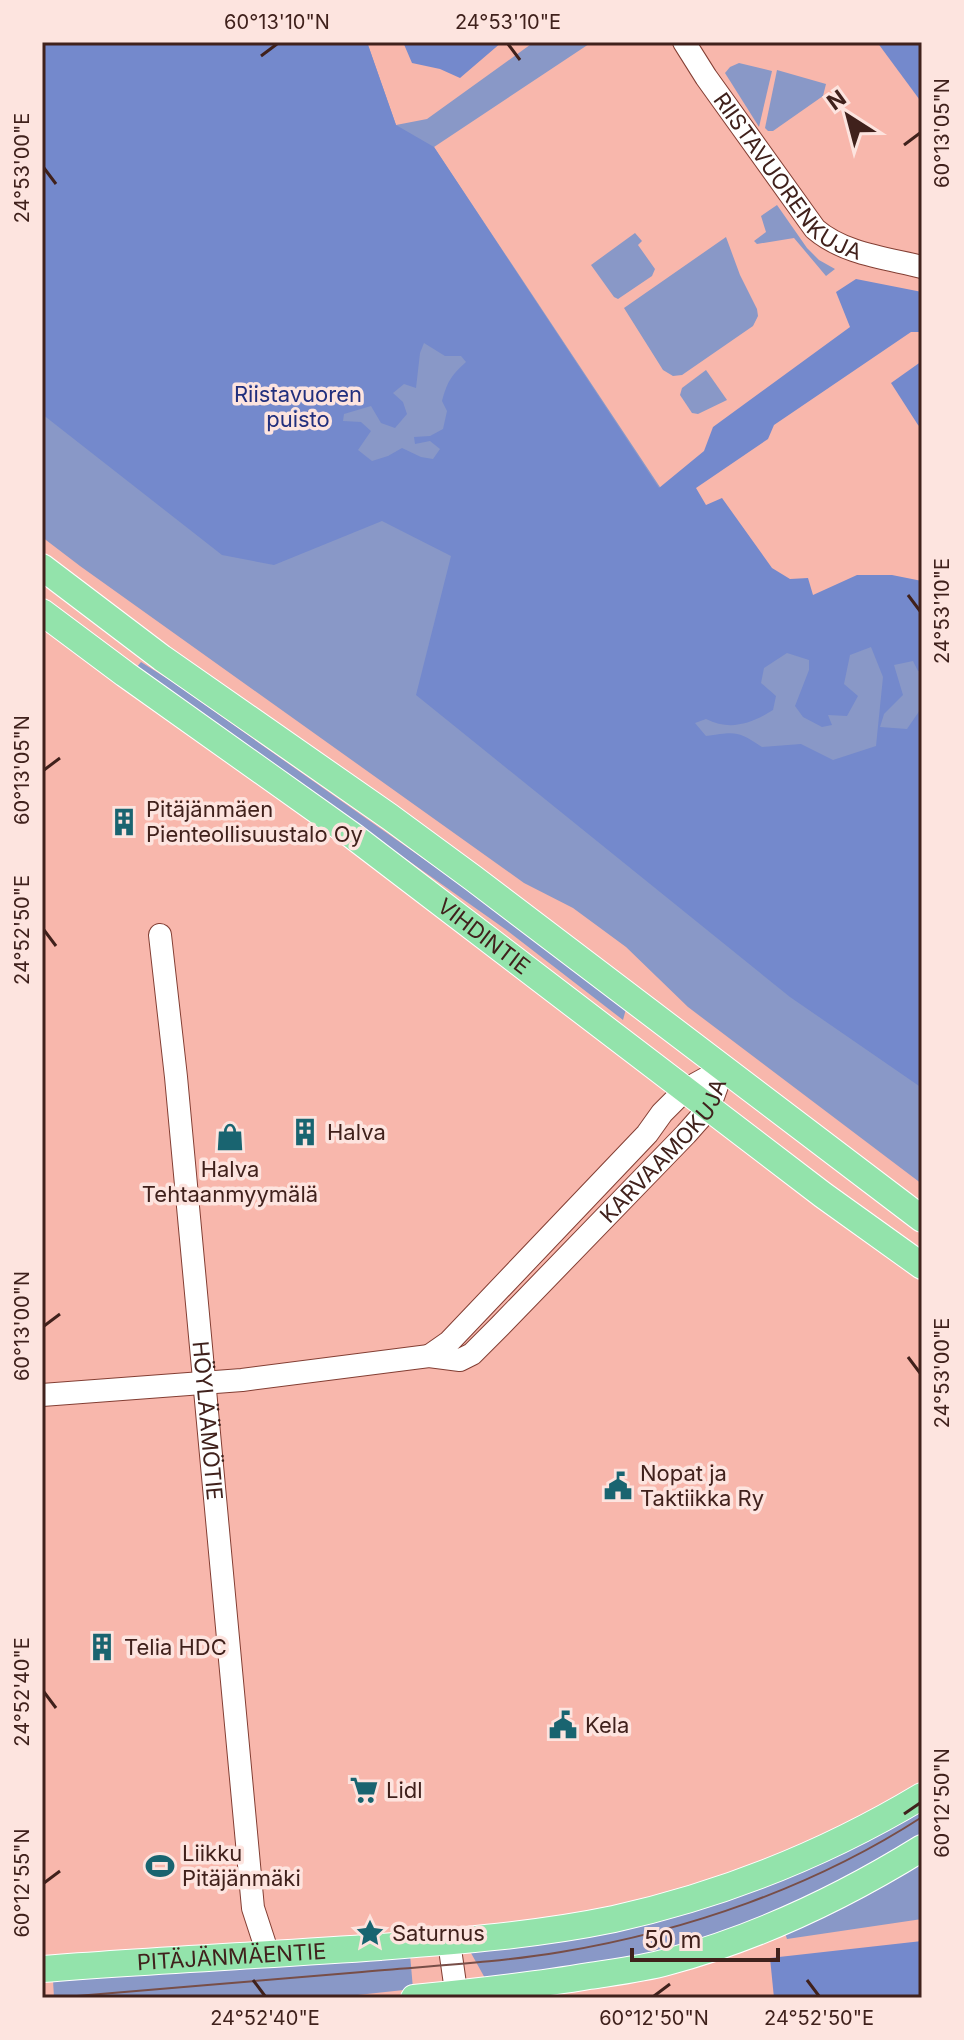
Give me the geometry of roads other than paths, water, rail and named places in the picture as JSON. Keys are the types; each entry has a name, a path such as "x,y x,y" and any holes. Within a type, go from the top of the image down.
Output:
{"main road":[{"name":"VIHDINTIE","path":"42,567 162,658 438,852 922,1219"},
{"name":"VIHDINTIE","path":"42,612 353,836 823,1195 922,1266"},
{"name":"PITÄJÄNMÄENTIE","path":"42,1969 449,1942 614,1919 748,1879 847,1837 922,1796"},
{"path":"414,1998 457,1996 667,1962 790,1918 851,1889 922,1848"}],"street":[{"name":"RIISTAVUORENKUJA","path":"684,42 815,229 832,243 922,267"},
{"name":"HÖYLÄÄMÖTIE","path":"160,935 176,1077 253,1908 268,1954"},
{"name":"KARVAAMOKUJA","path":"429,1356 449,1342 685,1090 723,1069"},
{"name":"KARVAAMOKUJA","path":"42,1395 242,1380 429,1356 460,1360 472,1354 709,1108 723,1069"},
{"name":"HÖYLÄÄMÖTIE","path":"241,1956 253,1908"},
{"path":"449,1942 457,1996"}],"tram line":[{"path":"53,1998 486,1962 608,1943 702,1919 794,1885 838,1865 922,1817"}],"place":[{"name":"Pitäjänmäen Pienteollisuustalo Oy","path":"124,822"},
{"name":"Halva","path":"305,1132"},
{"name":"Halva Tehtaanmyymälä","path":"230,1137"},
{"name":"Nopat ja Taktiikka Ry","path":"618,1486"},
{"name":"Telia HDC","path":"102,1647"},
{"name":"Kela","path":"563,1725"},
{"name":"Lidl","path":"364,1790"},
{"name":"Liikku Pitäjänmäki","path":"160,1866"},
{"name":"Saturnus","path":"370,1933"}],"park label":[{"name":"Riistavuoren puisto","path":"298,406"}]}
